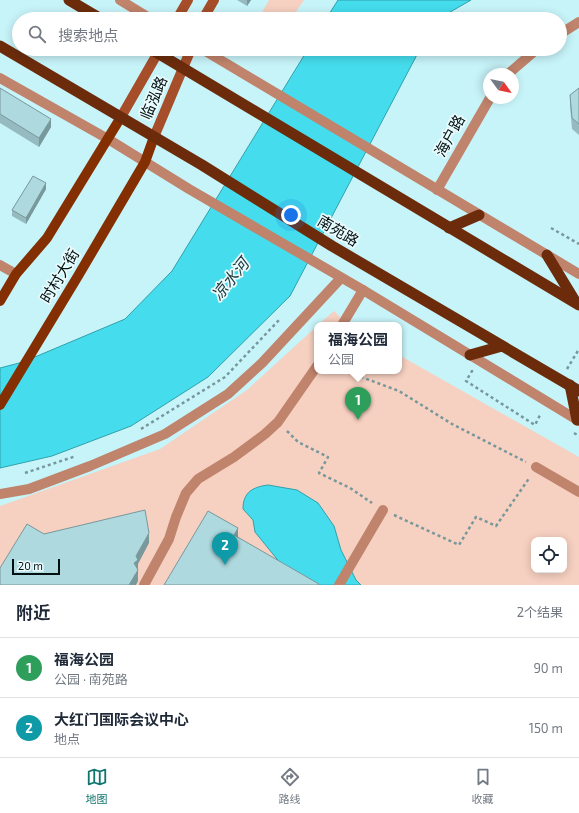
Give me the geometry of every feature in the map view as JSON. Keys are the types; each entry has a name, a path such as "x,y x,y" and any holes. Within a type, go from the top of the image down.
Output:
{"highway":[{"path":"69,0 89,12"},
{"name":"南苑路","path":"0,46 12,53"},
{"name":"南苑路","path":"17,56 202,165 332,246 574,388"},
{"path":"165,56 372,182 578,304"},
{"path":"449,228 479,215"},
{"path":"547,255 578,304"},
{"path":"470,355 502,346"},
{"path":"574,388 578,421"}],"main road":[{"path":"181,12 188,0"},
{"path":"207,12 214,0"},
{"name":"临泓路","path":"121,117 153,56"},
{"name":"临泓路","path":"154,137 188,56"},
{"name":"时村大街","path":"0,300 16,274 47,238 121,117"},
{"name":"时村大街","path":"0,405 78,276 144,162 154,137"}],"street":[{"path":"120,0 140,12"},
{"path":"567,30 579,22"},
{"path":"214,56 579,274"},
{"path":"515,68 529,56"},
{"path":"0,78 108,139 189,189 363,290 578,421"},
{"name":"海户路","path":"437,190 487,104"},
{"path":"0,265 16,274"},
{"path":"0,494 29,489 90,466 165,434 178,426 228,394 262,363 342,278"},
{"path":"344,322 363,290"},
{"path":"144,585 169,539 176,517 186,494 198,479 234,457 266,434 278,422 314,370"},
{"path":"536,467 579,492"},
{"path":"339,585 383,510"}],"path":[{"path":"551,228 579,244"},
{"path":"134,433 225,377 280,319"},
{"path":"278,422 298,442 328,456 319,473 350,488 383,510 459,545 476,517 496,526 536,467 452,424 399,390 356,374"},
{"path":"474,386 525,419"},
{"path":"25,472 77,455"}],"shaded area":[{"path":"269,0 304,0 296,12 262,12"},
{"path":"334,311 345,322 321,322"},
{"path":"314,329 314,374 402,374 402,357 579,457 579,585 0,585 0,506 160,449 247,390"}],"water":[{"path":"338,0 471,0 450,12 330,12"},
{"name":"凉水河","path":"304,56 416,56 290,296 208,377 131,426 52,456 0,468 0,368 23,362 125,319 172,271"},
{"path":"268,485 297,490 318,503 334,526 341,550 356,580 361,585 314,585 281,564 255,532 253,520 243,509 243,503 250,491 258,487"}],"building":[{"path":"0,88 51,119 39,138 0,114"},
{"path":"579,88 579,124 572,118 570,95"},
{"path":"33,176 46,183 26,218 12,210"},
{"path":"145,510 149,533 136,556 138,560 134,563 138,570 129,585 0,585 0,568 27,524 44,534"},
{"path":"208,511 238,528 234,535 319,584 164,585"}],"place":[{"name":"福海公园","path":"358,420"},
{"name":"大红门国际会议中心","path":"225,565"}]}
